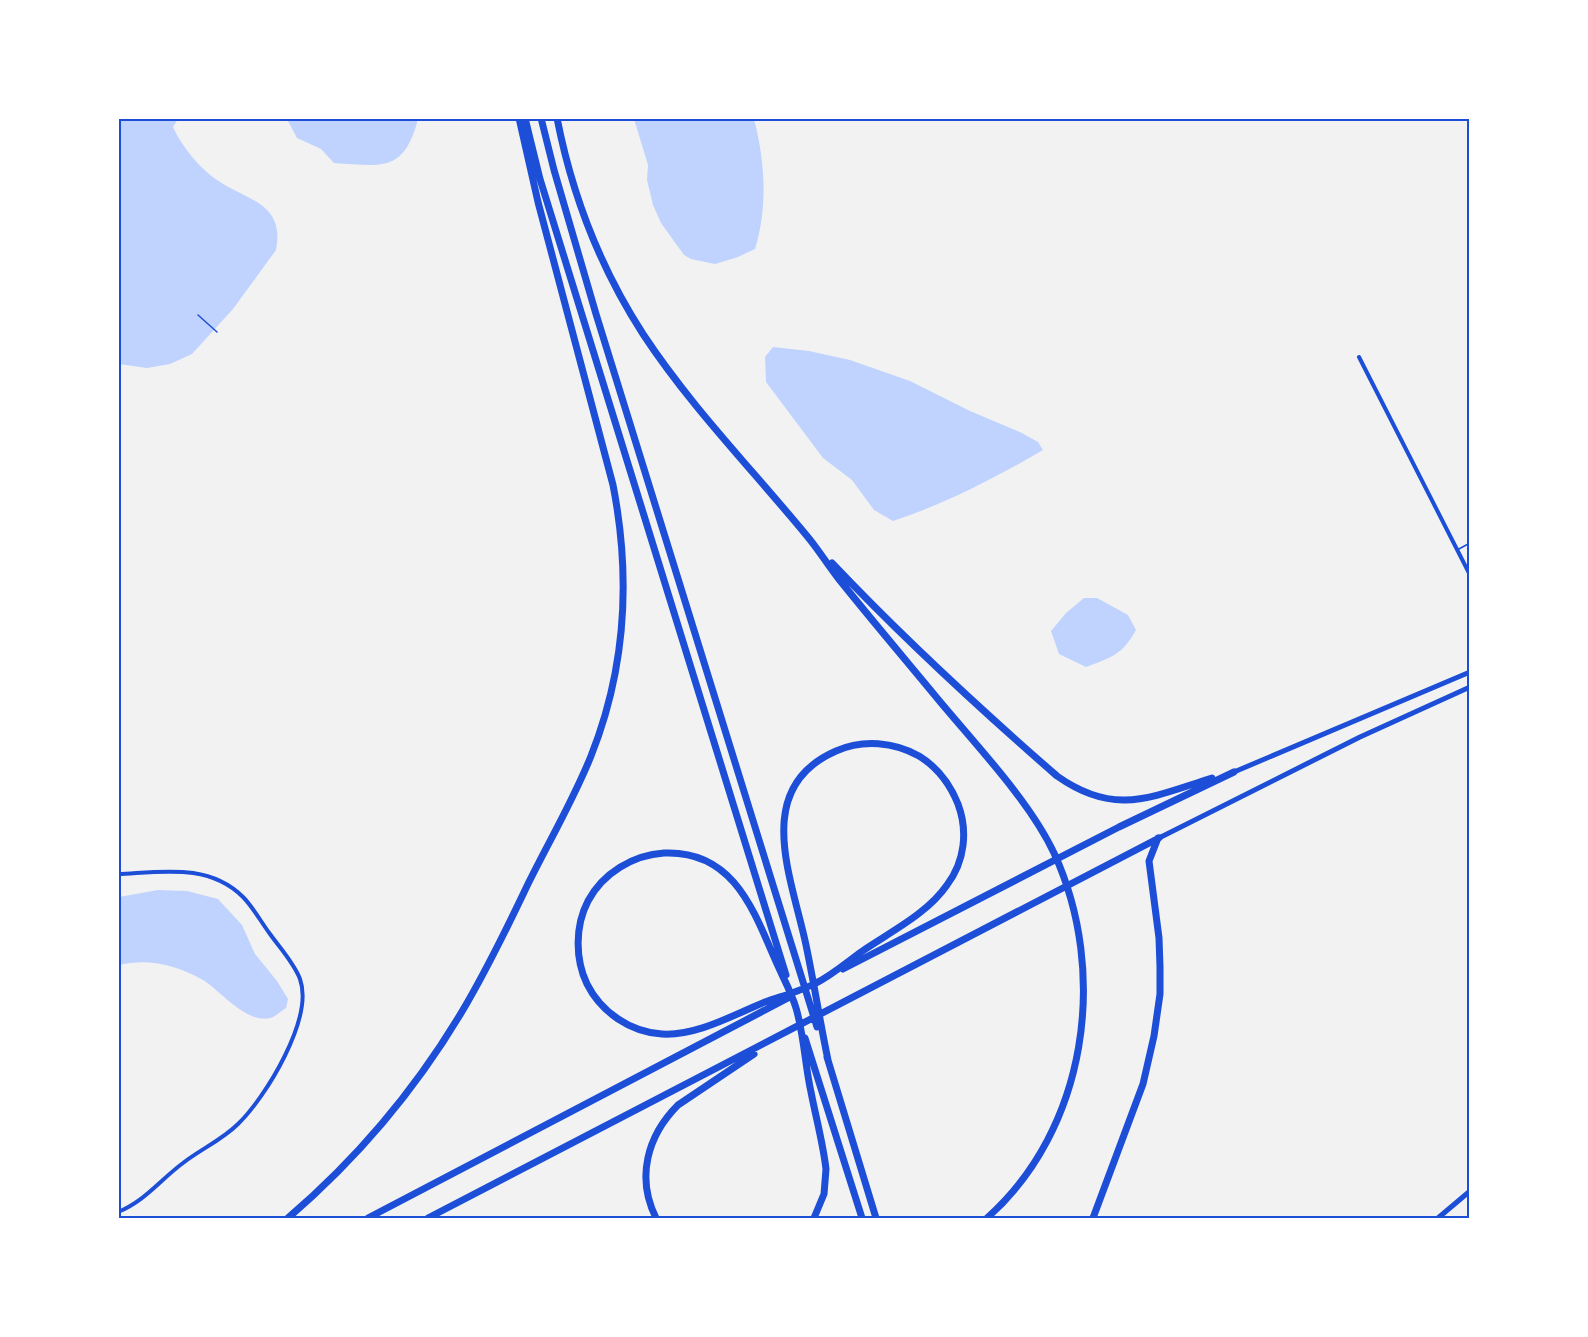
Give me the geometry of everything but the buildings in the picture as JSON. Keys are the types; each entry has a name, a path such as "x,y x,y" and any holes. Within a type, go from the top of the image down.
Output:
{"highway":[{"path":"288,1218 326,1185 372,1136 416,1081 466,1004 490,962 591,756 611,691 620,638 624,593 621,529 613,484 538,202 519,118"},
{"path":"525,118 540,179 778,958 796,1007 810,1069 826,1169 824,1194 814,1218"},
{"path":"541,118 596,314 876,1218"},
{"path":"556,118 585,219 613,281 643,334 679,383 807,536 838,578 1008,784 1036,822 1060,869 1078,926 1082,951 1084,1009 1078,1049 1069,1087 1051,1130 1025,1175 987,1218"},
{"path":"807,536 904,638 988,715 1071,786 1104,799 1138,800 1234,771"},
{"path":"778,958 750,903 736,884 708,862 676,854 653,854 619,867 588,902 578,938 583,973 588,986 603,1006 622,1022 658,1034 686,1032 695,1029 817,982 936,899 954,875 964,834 960,808 947,782 930,764 919,756 886,744 850,746 825,757 803,775 795,786 783,818 783,844 805,942 828,1060"},
{"path":"368,1218 817,982 1119,827 1234,771"},
{"path":"428,1218 1159,838"},
{"path":"1093,1218 1143,1084 1154,1035 1160,994 1160,958 1149,861 1159,838"},
{"path":"656,1218 648,1197 645,1175 651,1143 662,1123 678,1105 780,1036"},
{"path":"810,1069 862,1218"}],"main road":[{"path":"1234,771 1470,672"},
{"path":"1159,838 1360,737 1470,687"},
{"path":"1437,1218 1470,1191"}],"street":[{"path":"1359,357 1470,575"},
{"path":"118,874 198,873 215,877 231,886 245,899 292,965 300,979 303,995 302,1014 296,1032 262,1096 250,1112 223,1137 182,1163 143,1200 118,1212"}],"lane":[{"path":"1457,550 1470,543"}],"path":[{"path":"198,315 217,332"}],"water":[{"path":"118,119 178,119 173,127 204,170 217,180 262,205 275,222 277,234 276,250 233,309 192,354 170,364 147,368 119,364"},
{"path":"287,119 418,119 406,149 398,157 378,165 365,165 334,163 321,149 297,138"},
{"path":"634,119 754,119 761,151 764,184 762,217 755,249 715,264 691,259 684,255 661,223 653,205 647,180 648,165"},
{"path":"773,347 809,351 850,360 910,381 970,411 1022,433 1038,442 1043,450 970,490 893,521 874,510 852,480 823,458 766,382 765,357"},
{"path":"1084,598 1097,598 1128,615 1136,630 1126,645 1116,654 1086,667 1059,654 1051,631 1066,613"},
{"path":"158,890 187,891 218,899 242,925 255,954 277,981 288,999 286,1008 272,1017 252,1016 203,980 183,970 162,964 141,962 119,965 119,897"}]}
